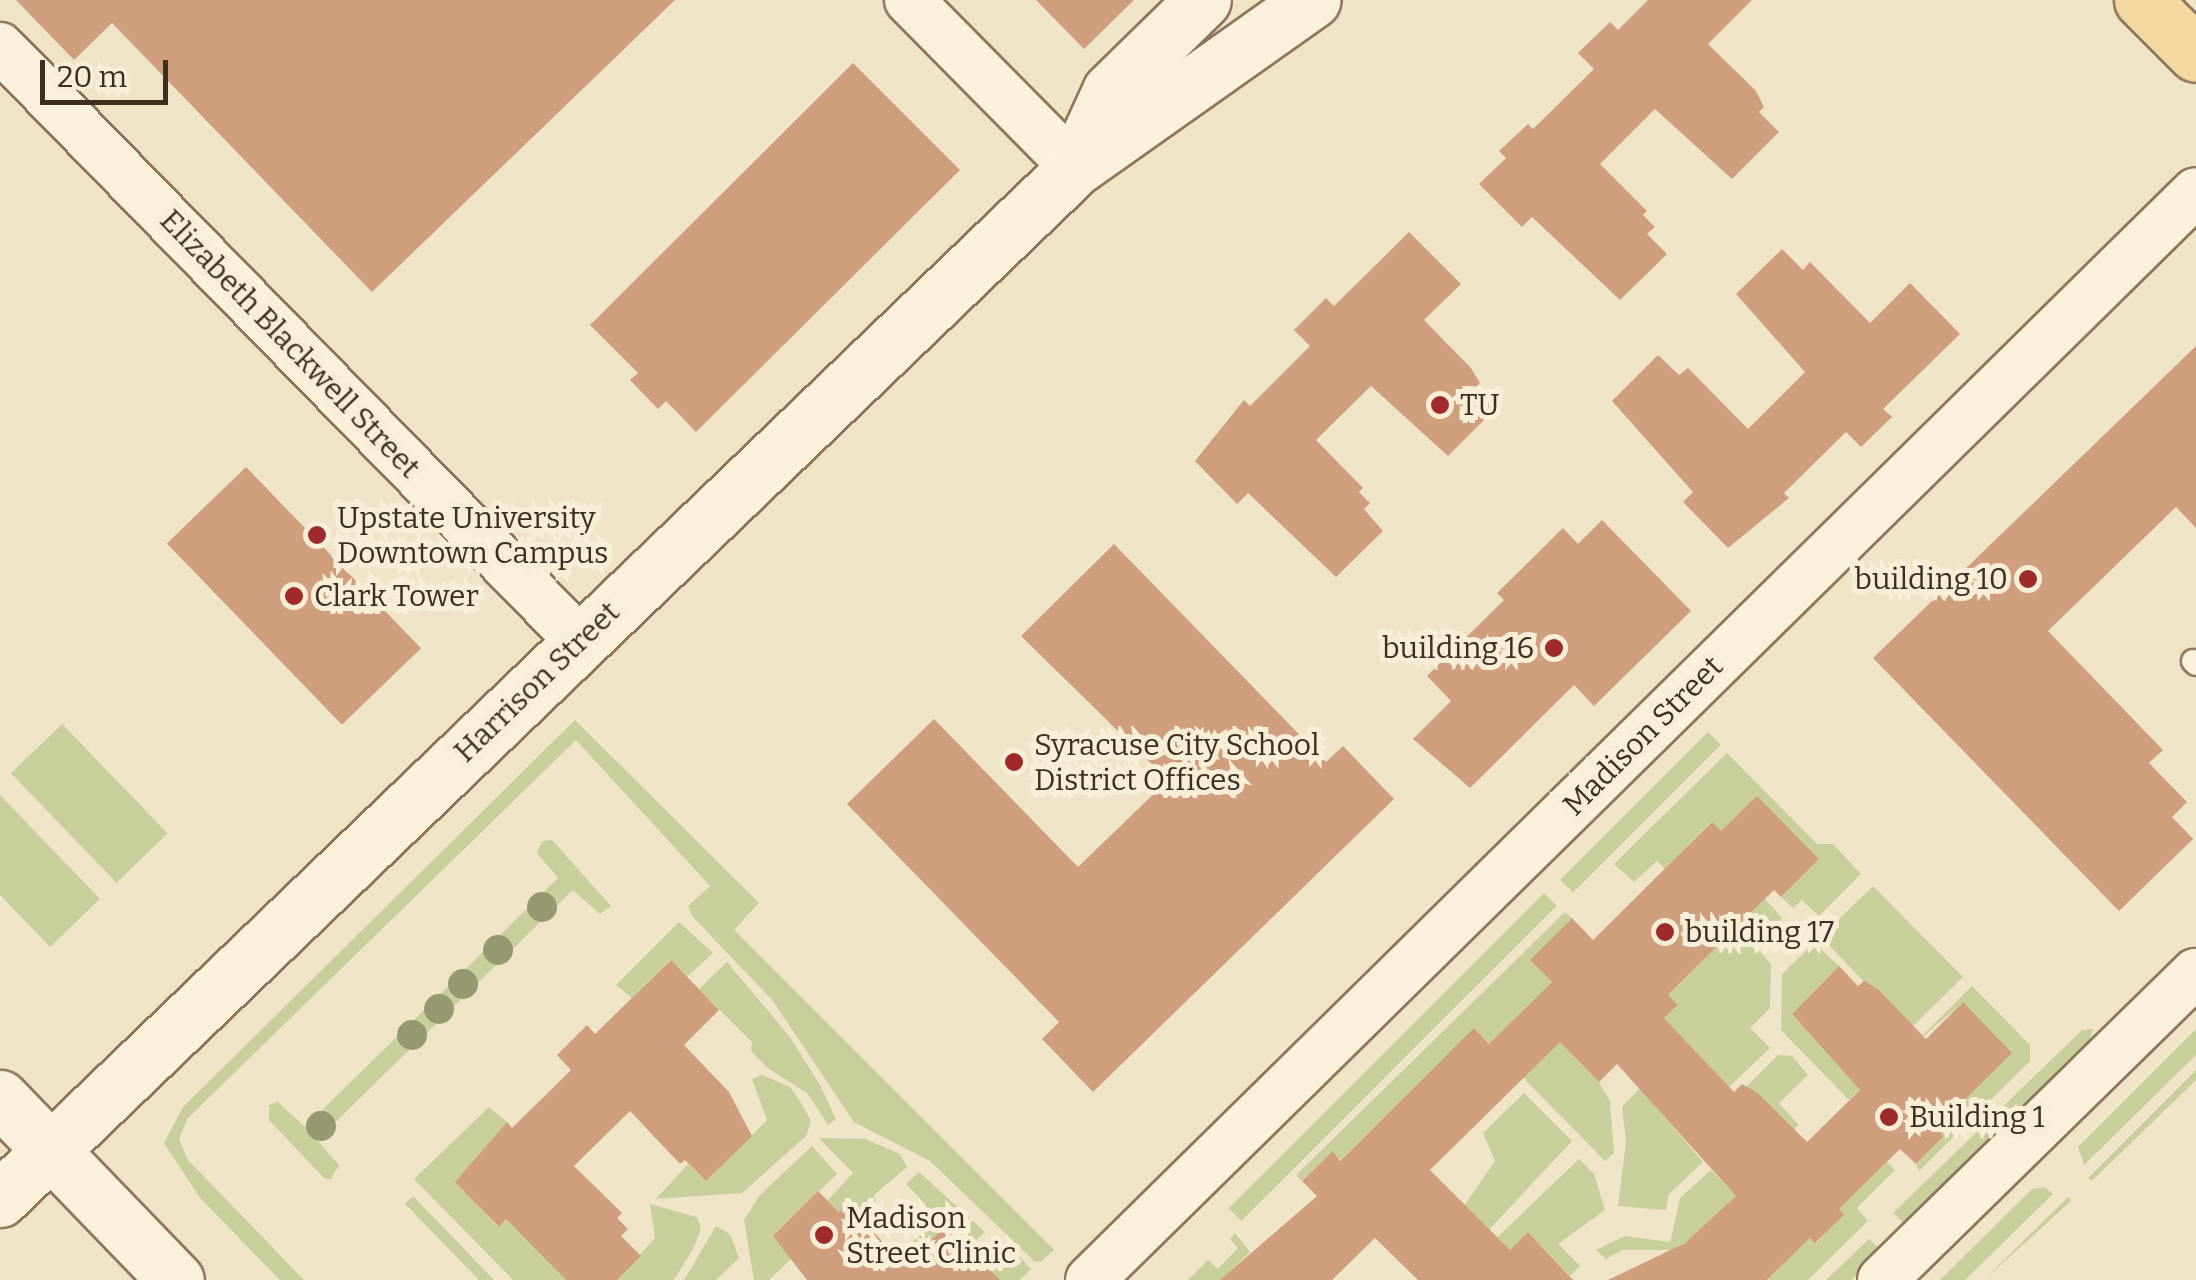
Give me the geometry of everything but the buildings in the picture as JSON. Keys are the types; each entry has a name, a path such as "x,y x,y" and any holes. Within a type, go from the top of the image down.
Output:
{"main road":[{"path":"2142,0 2196,54"}],"street":[{"path":"909,0 1075,168"},
{"name":"Harrison Street","path":"1075,168 1110,91 1203,0"},
{"name":"Harrison Street","path":"0,1199 1075,168 1312,0"},
{"name":"Elizabeth Blackwell Street","path":"0,47 580,640"},
{"name":"Madison Street","path":"1090,1280 2196,192"},
{"path":"1882,1280 2196,974"},
{"path":"0,1098 176,1280"}],"green space":[{"path":"575,720 759,903 734,930 1054,1250 1042,1261 1035,1262 930,1161 854,1122 773,1001 693,917 688,906 710,886 576,740 187,1119 179,1139 188,1160 304,1280 280,1280 200,1198 164,1143 183,1107"},
{"path":"62,724 168,833 117,883 11,773"},
{"path":"1708,732 1721,745 1573,893 1560,880"},
{"path":"1727,753 1817,844 1833,844 1861,874 1819,916 1802,900 1793,908 1781,897 1819,859 1757,797 1721,831 1711,822 1665,869 1657,861 1634,882 1614,864"},
{"path":"0,795 100,899 50,947 0,895"},
{"path":"552,840 611,906 600,914 573,890 317,1140 339,1165 331,1179 324,1178 269,1120 269,1105 278,1102 305,1127 558,878 537,853 542,841"},
{"path":"1873,886 1963,977 1902,1037 1875,993 1821,937"},
{"path":"1544,893 1557,906 1241,1221 1229,1208"},
{"path":"1765,899 1782,918 1755,946 1771,964 1770,1008 1750,1028 1770,1048 1729,1087 1664,1018 1678,1005 1668,995"},
{"path":"1565,912 1572,918 1531,960 1552,982 1527,1008 1599,1082 1610,1101 1614,1153 1605,1161 1475,1029 1340,1160 1332,1152 1302,1181 1296,1175"},
{"path":"679,922 713,953 687,977 670,960 632,998 616,985"},
{"path":"1814,943 1839,966 1792,1014 1860,1089 1849,1100 1781,1030 1782,974"},
{"path":"727,962 790,1037 820,1085 836,1119 828,1125 807,1093 769,1069 751,1051 752,1042 699,989"},
{"path":"1972,986 2030,1045 2030,1061 1919,1171 1916,1164 1944,1137 1936,1128 1960,1104 1963,1002 1911,1047"},
{"path":"2093,1029 2087,1050 1907,1226 1893,1213 2082,1030"},
{"path":"2196,1029 2196,1055 2084,1165 2078,1147"},
{"path":"1778,1055 1792,1056 1808,1075 1779,1103 1799,1125 1780,1144 1775,1110 1746,1087"},
{"path":"2196,1070 2196,1080 2092,1181 2088,1178"},
{"path":"762,1075 790,1087 811,1121 806,1136 742,1193 656,1199 688,1164 706,1181 767,1120 752,1079"},
{"path":"1640,1088 1703,1162 1669,1194 1666,1210 1618,1206 1626,1142 1622,1107"},
{"path":"1524,1093 1572,1141 1486,1233 1465,1205 1495,1161 1483,1133"},
{"path":"489,1107 507,1122 456,1182 498,1227 506,1219 566,1280 513,1280 414,1179"},
{"path":"819,1138 865,1139 900,1154 907,1167 874,1195 876,1203 861,1217 847,1205 839,1212 828,1200 853,1173"},
{"path":"812,1146 837,1174 773,1236 793,1257 769,1280 754,1280 744,1220 760,1195"},
{"path":"1579,1159 1594,1174 1605,1210 1558,1244 1580,1266 1570,1276 1528,1232 1501,1259 1488,1246"},
{"path":"1887,1162 1895,1170 1857,1208 1868,1221 1808,1280 1767,1280 1810,1238 1816,1243 1843,1215 1834,1204 1848,1200"},
{"path":"1711,1170 1748,1208 1671,1250 1622,1250 1606,1259 1596,1250 1625,1236 1670,1242 1680,1198"},
{"path":"919,1172 985,1232 968,1248 945,1226 895,1276 891,1271 906,1257 902,1252 925,1230 914,1218 926,1205 906,1184"},
{"path":"2044,1187 2053,1194 1965,1280 1940,1280 2032,1189"},
{"path":"413,1196 494,1280 479,1280 405,1204"},
{"path":"2068,1197 2071,1201 1984,1280"},
{"path":"650,1204 697,1217 701,1229 694,1247 674,1280 617,1280 655,1238"},
{"path":"716,1226 730,1234 739,1258 716,1280 684,1280"},
{"path":"1235,1233 1250,1252 1225,1276 1228,1280 1188,1280 1208,1260 1218,1269 1238,1248 1230,1239"},
{"path":"1869,1239 1881,1251 1852,1280 1826,1280"},
{"path":"1006,1242 1031,1269 1020,1280 992,1280 979,1259"}],"place":[{"name":"TU","path":"1440,405"},
{"name":"Upstate University Downtown Campus","path":"317,535"},
{"name":"building 10","path":"2028,579"},
{"name":"Clark Tower","path":"294,596"},
{"name":"building 16","path":"1554,648"},
{"name":"Syracuse City School District Offices","path":"1014,762"},
{"name":"building 17","path":"1665,932"},
{"name":"Building 1","path":"1889,1117"},
{"name":"Madison Street Clinic","path":"824,1235"}]}
